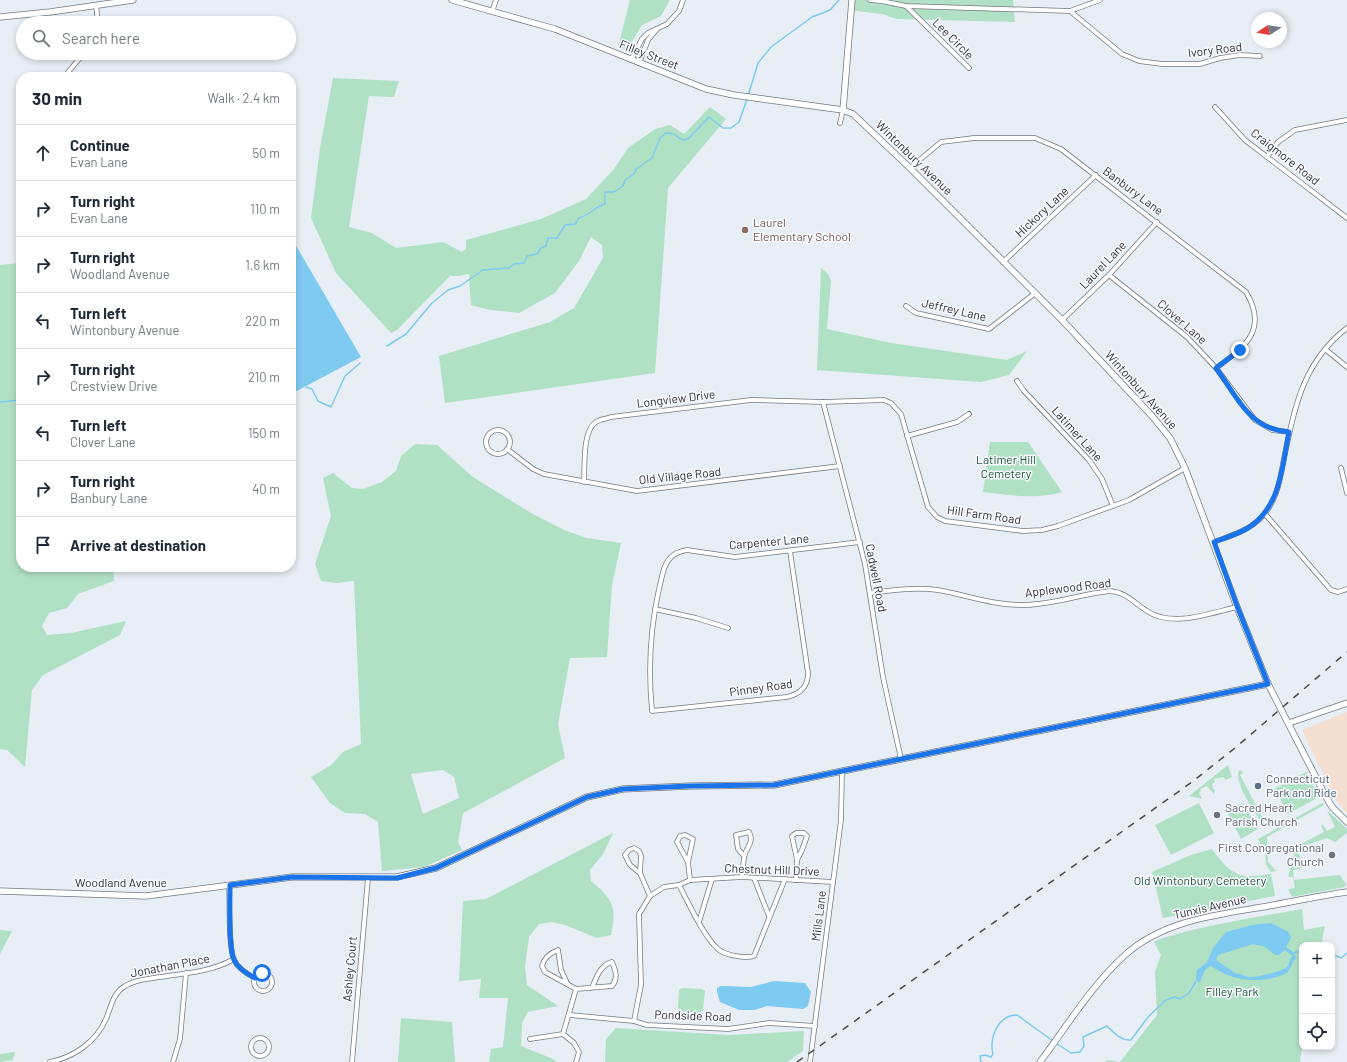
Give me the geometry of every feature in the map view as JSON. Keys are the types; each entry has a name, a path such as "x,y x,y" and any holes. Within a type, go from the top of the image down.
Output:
{"street":[{"path":"0,17 133,0"},
{"name":"Filley Street","path":"452,0 555,30 706,89 748,98 843,110"},
{"path":"492,12 496,0"},
{"path":"631,60 642,39 648,33 667,24 679,11 683,0"},
{"path":"840,123 843,110 852,0"},
{"path":"870,0 906,6 1070,11 1100,0"},
{"path":"96,5 97,16"},
{"name":"Lee Circle","path":"906,6 969,68"},
{"name":"Ivory Road","path":"1070,11 1122,54 1139,61 1162,64 1200,64 1220,58 1240,55 1260,56"},
{"path":"639,63 648,40 657,29"},
{"path":"68,72 78,60"},
{"name":"Craigmore Road","path":"1215,107 1245,140 1347,218"},
{"name":"Wintonbury Avenue","path":"843,110 853,114 910,168 1002,263 1062,320 1152,416 1170,438 1185,468 1268,684 1326,797 1332,807 1347,822"},
{"path":"1267,157 1278,142 1295,130 1347,120"},
{"name":"Banbury Lane","path":"910,168 941,142 1007,136 1035,138 1061,149 1241,286 1251,301 1255,318 1250,339 1240,350 1216,368"},
{"name":"Hickory Lane","path":"1002,263 1096,175"},
{"name":"Laurel Lane","path":"1062,320 1109,275 1157,222"},
{"name":"Clover Lane","path":"1109,275 1187,337 1216,368 1255,420 1272,430 1289,432"},
{"name":"Jeffrey Lane","path":"906,306 916,313 989,329 1034,294"},
{"path":"1214,542 1247,528 1264,514 1276,493 1289,432 1304,381 1316,360 1347,328"},
{"path":"1325,349 1347,367"},
{"name":"Latimer Lane","path":"1017,381 1024,391 1089,460 1102,479 1113,506"},
{"name":"Longview Drive","path":"584,482 586,436 591,427 597,422 611,417 751,400 823,402"},
{"name":"Hill Farm Road","path":"823,402 884,400 892,403 901,414 926,503 931,512 945,521 1023,531 1042,530 1058,526 1113,506 1144,492 1185,468"},
{"name":"Cadwell Road","path":"823,402 860,542 870,593 883,677 901,759"},
{"path":"908,436 957,422 970,414"},
{"path":"494,430 505,432 509,439 507,449 500,453 492,452 487,446 488,435 494,430"},
{"name":"Old Village Road","path":"507,449 533,469 544,474 621,490 649,491 840,466"},
{"path":"1341,468 1347,493"},
{"path":"1264,514 1331,590 1338,592 1347,589"},
{"name":"Carpenter Lane","path":"652,711 650,645 655,609 667,563 680,552 697,550 735,557 860,542"},
{"name":"Pinney Road","path":"652,711 787,697 799,692 805,687 808,673 790,551"},
{"name":"Applewood Road","path":"870,593 922,588 953,593 998,604 1022,605 1040,604 1110,591 1128,596 1155,615 1169,619 1191,617 1237,606"},
{"path":"655,609 696,618 728,628"},
{"name":"Woodland Avenue","path":"0,891 146,896 292,877 325,876 397,878 436,868 587,797 604,793 623,789 690,786 774,785 1268,684"},
{"path":"1289,724 1347,703"},
{"name":"Mills Lane","path":"810,1062 841,820 842,772"},
{"path":"742,877 744,856 751,844 752,836 749,832 736,835 738,849 744,856"},
{"path":"796,880 797,860 792,836 796,833 804,833 807,836 806,841 797,860"},
{"path":"688,862 677,842 680,836 685,835 693,839 688,862 690,880"},
{"path":"640,873 641,856 639,851 634,848 628,850 625,854 627,860 640,873 650,896"},
{"name":"Chestnut Hill Drive","path":"634,1020 641,985 639,914 650,896 664,887 679,885 690,880 742,877 834,882"},
{"name":"Ashley Court","path":"352,1062 368,878"},
{"path":"754,878 769,916"},
{"path":"699,922 712,879"},
{"path":"679,885 699,922 718,950 747,958 754,956 785,879"},
{"path":"230,885 231,938 234,960 248,974 255,978"},
{"name":"Tunxis Avenue","path":"1040,1062 1085,999 1125,955 1158,933 1177,925 1206,917 1347,892"},
{"path":"567,983 561,970 558,950 551,952 544,960 542,966 545,972 576,989 592,988 612,986 615,983 616,975 612,962 607,964 601,970 592,988"},
{"name":"Jonathan Place","path":"50,1062 67,1057 86,1046 100,1029 114,997 124,986 138,980 208,970 234,960"},
{"path":"173,1062 180,1039 186,973"},
{"path":"262,973 267,974 272,981 271,987 263,991 257,989 254,984 255,978 262,973"},
{"path":"563,1034 570,1015 576,989"},
{"name":"Pondside Road","path":"570,1015 634,1020 647,1025 728,1029 769,1023 815,1026"},
{"path":"530,1039 563,1034 574,1043 579,1052 576,1062"},
{"path":"261,1038 266,1041 268,1048 265,1054 259,1056 253,1053 251,1046 254,1041 261,1038"},
{"path":"258,1062 259,1056"}],"shaded area":[{"path":"1347,712 1347,813 1335,799 1302,730"}],"green space":[{"path":"630,0 670,0 661,16 642,25 627,50 618,47"},
{"path":"849,0 1013,0 1015,22 897,19 882,14 848,10"},
{"path":"333,78 399,81 394,97 369,96 349,227 372,233 396,248 443,242 462,252 466,249 466,240 541,219 586,199 614,169 628,148 655,129 670,125 684,134 710,107 726,119 668,188 655,373 445,403 439,356 550,322 574,308 603,258 602,245 591,237 579,261 555,293 519,313 490,310 471,305 469,274 450,276 397,330 391,333 336,273 311,218 320,148"},
{"path":"16,263 16,572 113,572 114,581 78,594 67,608 49,613 42,626 47,635 71,633 126,621 120,635 43,675 32,690 25,767 7,750 0,749 0,265"},
{"path":"821,268 828,274 831,281 827,329 891,343 1007,360 1027,351 1009,375 981,382 817,370"},
{"name":"Latimer Hill Cemetery","path":"990,442 1028,442 1062,492 1042,496 1033,496 983,492"},
{"path":"415,444 437,445 473,477 531,513 564,530 587,538 621,543 612,585 607,657 570,658 558,724 565,758 463,813 458,842 462,850 424,867 382,871 378,822 365,814 345,813 330,803 311,777 331,765 343,752 361,744 354,581 337,583 321,581 315,564 331,516 323,478 333,473 352,488 363,489 382,482 396,471 401,456","holes":["443,770 454,777 459,798 423,814 411,774"]},
{"path":"1228,765 1232,777 1225,780 1224,777 1214,779 1215,782 1212,784 1213,789 1215,790 1214,794 1207,786 1200,789 1201,791 1199,793 1202,799 1189,796"},
{"path":"1239,770 1243,773 1240,775 1265,823 1268,822 1268,825 1262,823 1246,797 1239,782"},
{"path":"1306,772 1319,797 1288,814 1284,813 1283,812 1286,810 1277,793 1274,794 1274,789"},
{"path":"1199,803 1214,833 1171,855 1155,825"},
{"path":"1243,803 1258,829 1241,839 1226,810"},
{"path":"1322,803 1324,805 1267,837 1268,862 1276,871 1271,872 1266,865 1265,854 1258,839"},
{"path":"1327,810 1347,829 1347,833 1335,842 1327,838 1304,846 1299,852 1302,868 1293,870 1294,880 1339,874 1346,884 1345,887 1292,897 1288,889 1295,888 1293,877 1288,877 1292,862 1296,862 1296,858 1293,858 1295,847 1324,832 1321,826 1323,825 1327,831 1335,827"},
{"path":"613,833 603,854 590,870 591,881 604,893 612,904 614,917 611,935 597,938 565,925 552,922 539,924 529,937 525,966 527,985 558,1006 528,1012 522,1023 521,1046 557,1062 489,1062 491,1049 503,1047 508,998 479,998 481,979 459,981 463,901 486,899"},
{"name":"Old Wintonbury Cemetery","path":"1212,849 1225,865 1237,874 1251,876 1271,874 1275,896 1163,918 1152,872 1191,855"},
{"name":"Filley Park","path":"1302,909 1304,930 1325,926 1322,942 1299,942 1299,1050 1302,1050 1300,1062 1120,1062 1157,1015 1155,972 1161,955 1154,942 1211,926"},
{"path":"0,930 12,931 0,954"},
{"path":"682,988 702,989 705,991 703,1010 700,1013 681,1011 678,1008 679,990"},
{"path":"401,1018 452,1022 455,1062 398,1062"},
{"path":"616,1028 728,1035 804,1031 803,1051 787,1062 605,1062 606,1039"},
{"path":"15,1052 13,1060 0,1062 0,1054"},
{"path":"1107,1060 1120,1062 1105,1062"}],"water":[{"path":"296,246 361,357 296,391"},
{"path":"1271,923 1289,932 1291,938 1286,947 1292,951 1296,957 1288,972 1274,978 1251,980 1230,976 1210,966 1205,970 1200,982 1198,982 1196,978 1197,970 1207,962 1213,948 1226,932 1252,925","holes":["1253,944 1265,947 1275,955 1279,955 1285,950 1292,956 1287,967 1269,974 1248,977 1237,974 1216,960 1218,955"]},
{"path":"774,981 805,983 811,992 808,1006 803,1009 767,1006 754,1010 739,1010 720,1002 717,992 717,988 721,986 751,987"}],"waterway":[{"path":"748,96 758,63 771,47 812,17 830,10 839,0"},
{"path":"387,346 406,334 432,303 448,290 460,286 483,270 509,268 514,264 524,263 527,256 537,254 541,248 546,246 548,238 557,238 565,225 575,224 579,218 605,204 605,192 614,192 623,186 625,180 634,174 636,169 652,158 660,138 666,133 674,134 682,140 688,139 709,117 723,128 731,128 739,122 747,99"},
{"path":"306,387 312,389 318,401 331,407 345,376 360,363"},
{"path":"0,402 16,400"},
{"path":"1294,953 1299,951"},
{"path":"1335,955 1341,958 1347,953"},
{"path":"1056,1043 1071,1053 1080,1052 1084,1046 1083,1037 1107,1026 1121,1038 1131,1040 1148,1017 1166,1000 1175,997 1180,999 1189,993 1198,978"},
{"path":"981,1062 980,1056 985,1055 991,1057 993,1054 992,1041 996,1028 1010,1016 1017,1015 1053,1041"}],"railway":[{"path":"797,1062 1192,782 1235,748 1347,652"}],"place":[{"name":"Laurel Elementary School","path":"745,230"},
{"name":"Connecticut Park and Ride","path":"1258,786"},
{"name":"Sacred Heart Parish Church","path":"1217,815"},
{"name":"First Congregational Church","path":"1332,855"}],"route":[{"path":"262,973 256,975 255,978 248,974 234,960 231,938 230,885 292,877 325,876 397,878 436,868 587,797 604,793 623,789 690,786 774,785 1268,684 1237,606 1214,542 1240,532 1255,523 1271,505 1279,484 1289,432 1272,430 1252,418 1216,368 1240,350"}]}
